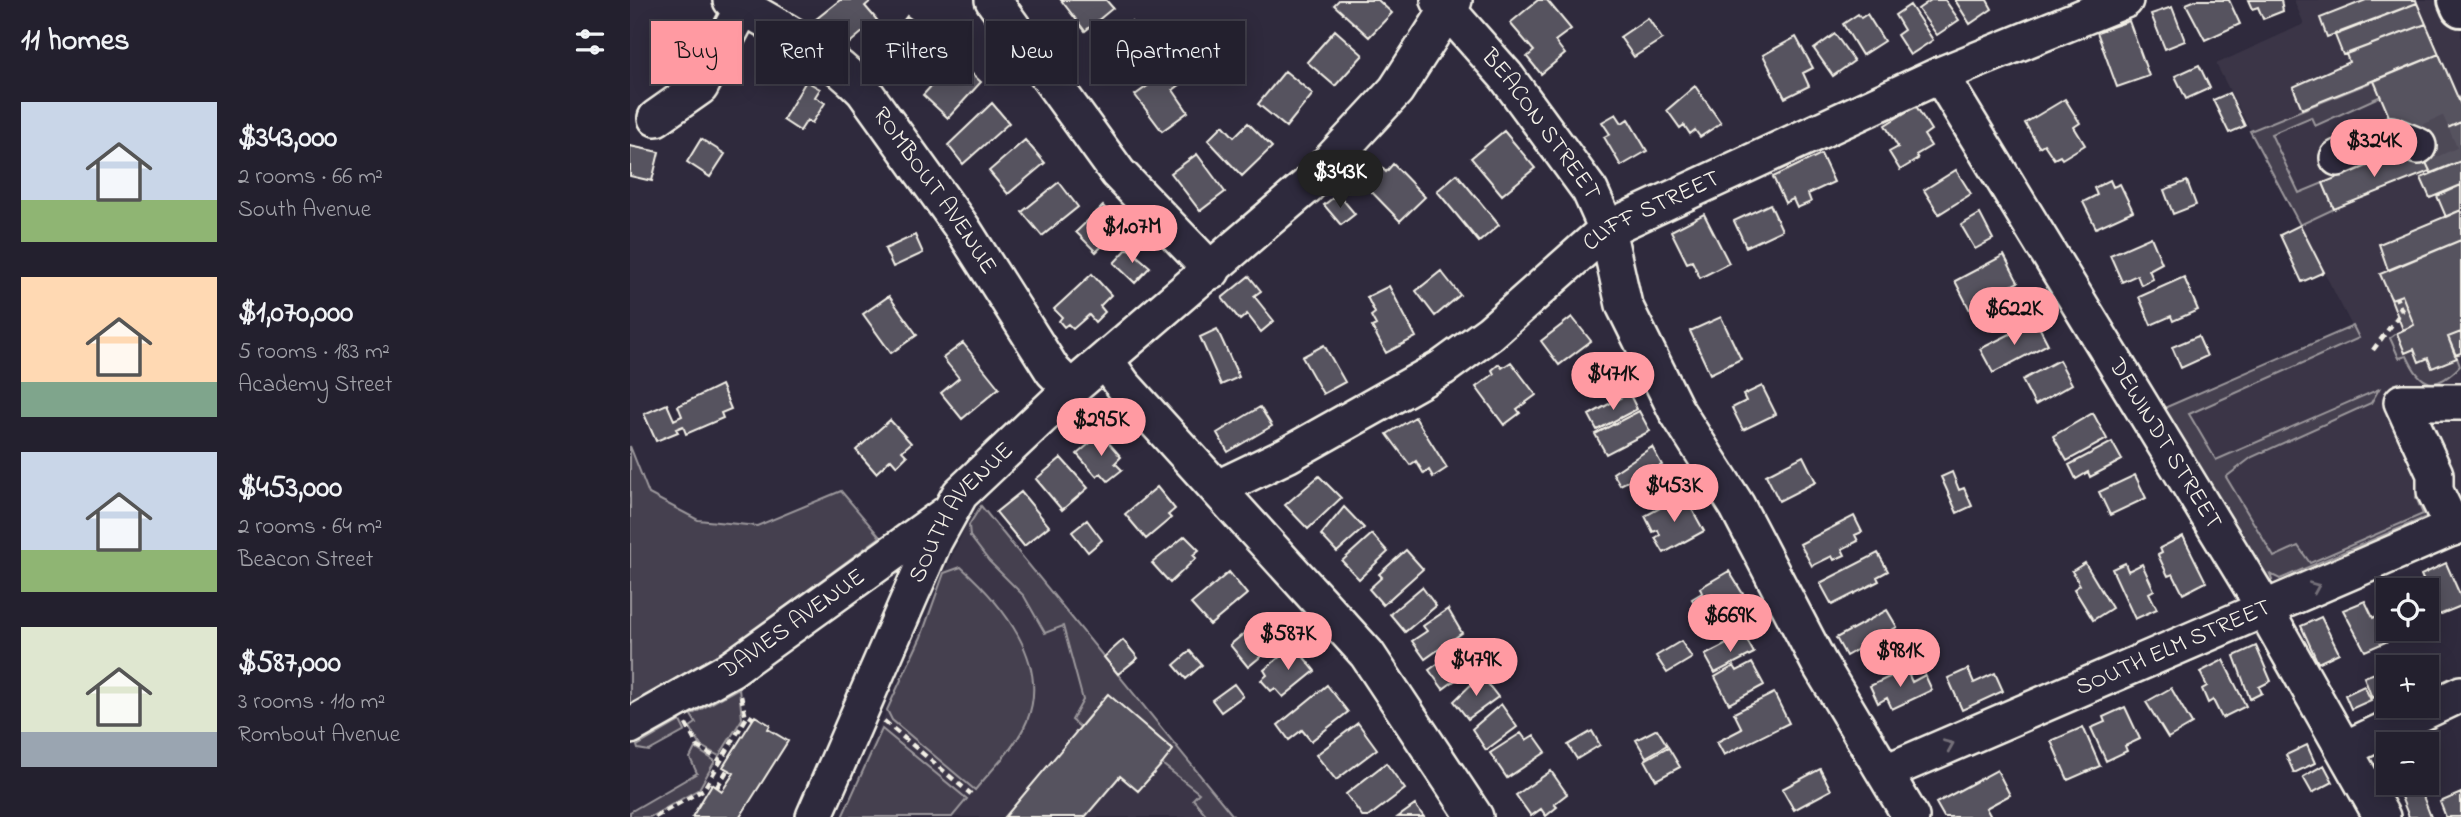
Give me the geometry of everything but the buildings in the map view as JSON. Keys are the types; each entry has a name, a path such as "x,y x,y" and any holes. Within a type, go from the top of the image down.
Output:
{"main road":[{"path":"2458,0 2461,7"}],"street":[{"path":"993,0 1118,173 1212,271"},
{"name":"CLIFF STREET","path":"1218,488 1287,455 1442,368 1490,333 1607,229 1940,75 2125,0"},
{"path":"656,118 700,87 737,3"},
{"name":"ROMBOUT AVENUE","path":"737,3 815,48 845,70 963,229 1052,371 1072,389"},
{"name":"SOUTH AVENUE","path":"814,817 934,541 960,494 1072,389 1212,271 1307,186 1396,90 1447,3"},
{"name":"BEACON STREET","path":"1447,3 1506,76 1590,191 1607,229 1624,305 1676,410 1737,506 1819,663 1911,817"},
{"name":"DEWINDT STREET","path":"1940,75 2264,609 2382,817"},
{"path":"2339,158 2391,135 2418,146"},
{"path":"1106,360 1123,385 1367,654 1475,817"},
{"path":"2457,526 2435,491 2435,474 2402,402 2461,402"},
{"name":"DAVIES AVENUE","path":"630,726 731,669 951,511"},
{"name":"SOUTH ELM STREET","path":"1886,772 2457,526"},
{"path":"2345,749 2461,694"}],"path":[{"path":"2372,350 2402,311 2396,297"},
{"path":"740,684 746,718"},
{"path":"655,817 663,815 704,789 748,715 754,719"},
{"path":"682,718 698,747 724,758"},
{"path":"881,718 971,794"},
{"path":"718,787 728,769"},
{"path":"713,772 723,778"}],"shaded area":[{"path":"2294,0 2461,0 2461,510 2276,589 2162,409 2352,326 2216,64 2304,24"},
{"path":"2374,81 2381,96 2315,126 2311,117 2271,134 2299,193 2323,183 2334,209 2300,225 2250,131"},
{"path":"2353,326 2359,338 2189,414 2216,460 2379,389 2371,403 2252,457 2226,477 2274,557 2298,546 2310,563 2423,514 2416,497 2419,492 2431,515 2280,579 2270,574 2272,580 2269,581 2162,409"},
{"path":"2397,333 2405,353 2414,349 2419,362 2428,358 2457,358 2460,366 2443,380 2423,380 2407,356 2399,358 2390,338"},
{"path":"630,446 649,494 698,520 757,526 841,491 880,537 732,646 630,705"},
{"path":"981,506 1234,817 842,817 944,573 967,524"},
{"path":"981,506 1234,817 1208,817 1193,799 1199,793 1162,764 1173,750 1107,695 1080,727 1072,720 1083,700 1063,626 1045,633 1024,596 989,561 970,536 969,525"},
{"path":"961,567 1006,616 1027,656 1032,677 1033,699 1022,731 975,790 892,720 887,710 921,637 944,573"},
{"path":"739,688 742,719 719,756 701,746 690,727 696,723 691,715"},
{"path":"680,721 685,731 649,751 638,749 637,746"},
{"path":"882,729 967,799 952,817 842,817"},
{"path":"695,748 715,761 699,789 650,817 630,817 630,812 697,773 690,758"}],"tunnel":[{"path":"2418,146 2461,127"}]}
